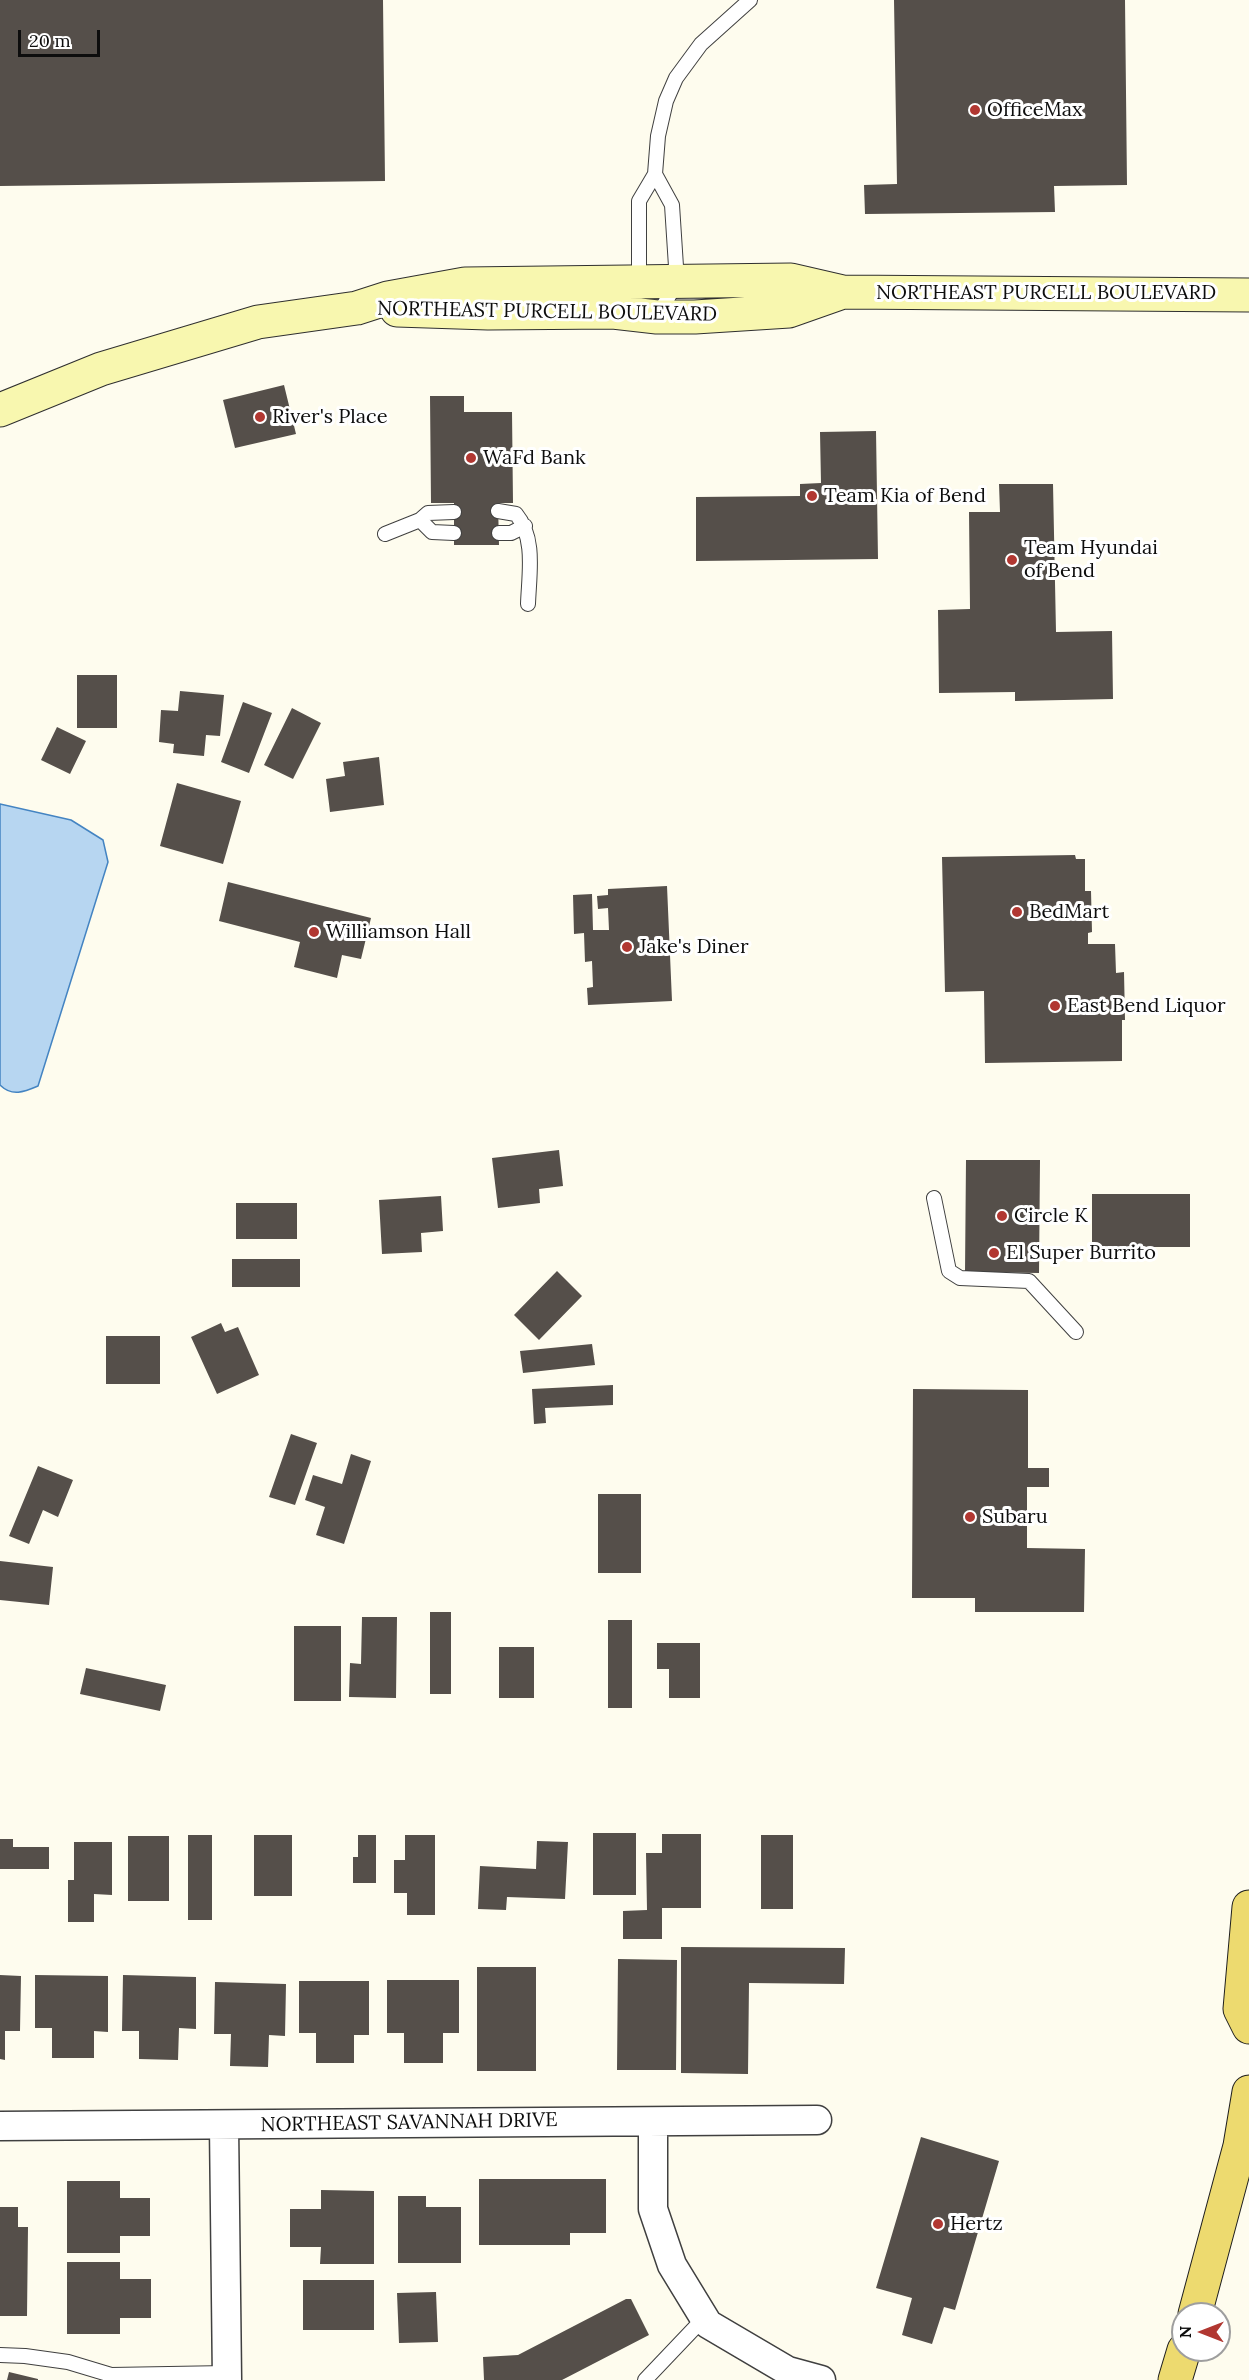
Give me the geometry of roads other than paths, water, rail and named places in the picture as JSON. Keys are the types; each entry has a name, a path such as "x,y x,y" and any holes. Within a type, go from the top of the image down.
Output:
{"main road":[{"path":"1249,1907 1240,2009 1249,2027"},
{"path":"1198,2302 1237,2157 1249,2092"},
{"path":"1175,2380 1180,2362"}],"street":[{"name":"NORTHEAST PURCELL BOULEVARD","path":"0,410 101,369 173,345 258,322 357,308 388,298 465,284 790,280 843,292 1249,294"},
{"name":"NORTHEAST PURCELL BOULEVARD","path":"357,308 488,313 613,312 657,317 789,311 843,292"},
{"name":"NORTHEAST SAVANNAH DRIVE","path":"0,2126 817,2120"},
{"path":"653,2123 653,2209 672,2265 704,2318 708,2324 788,2371 821,2380"},
{"path":"224,2125 228,2377"}],"lane":[{"path":"657,317 639,282 639,201 655,174 658,136 676,78 701,44 750,0"},
{"path":"655,174 672,206 677,282 657,317"},
{"path":"498,511 516,514 525,526 529,547 528,604"},
{"path":"385,534 420,520 428,513 454,512"},
{"path":"420,520 432,532 454,533"},
{"path":"498,532 511,532 525,526"},
{"path":"934,1198 949,1271 960,1278 1029,1281 1076,1332"},
{"path":"646,2380 704,2318"},
{"path":"0,2355 68,2362 111,2375 228,2377"}],"water":[{"path":"0,804 71,820 103,840 108,862 38,1086 18,1092 9,1091 0,1085"}],"place":[{"name":"OfficeMax","path":"975,110"},
{"name":"River's Place","path":"260,417"},
{"name":"WaFd Bank","path":"471,458"},
{"name":"Team Kia of Bend","path":"812,496"},
{"name":"Team Hyundai of Bend","path":"1012,560"},
{"name":"BedMart","path":"1017,912"},
{"name":"Williamson Hall","path":"314,932"},
{"name":"Jake's Diner","path":"627,947"},
{"name":"East Bend Liquor","path":"1055,1006"},
{"name":"Circle K","path":"1002,1216"},
{"name":"El Super Burrito","path":"994,1253"},
{"name":"Subaru","path":"970,1517"},
{"name":"Hertz","path":"938,2224"}]}
